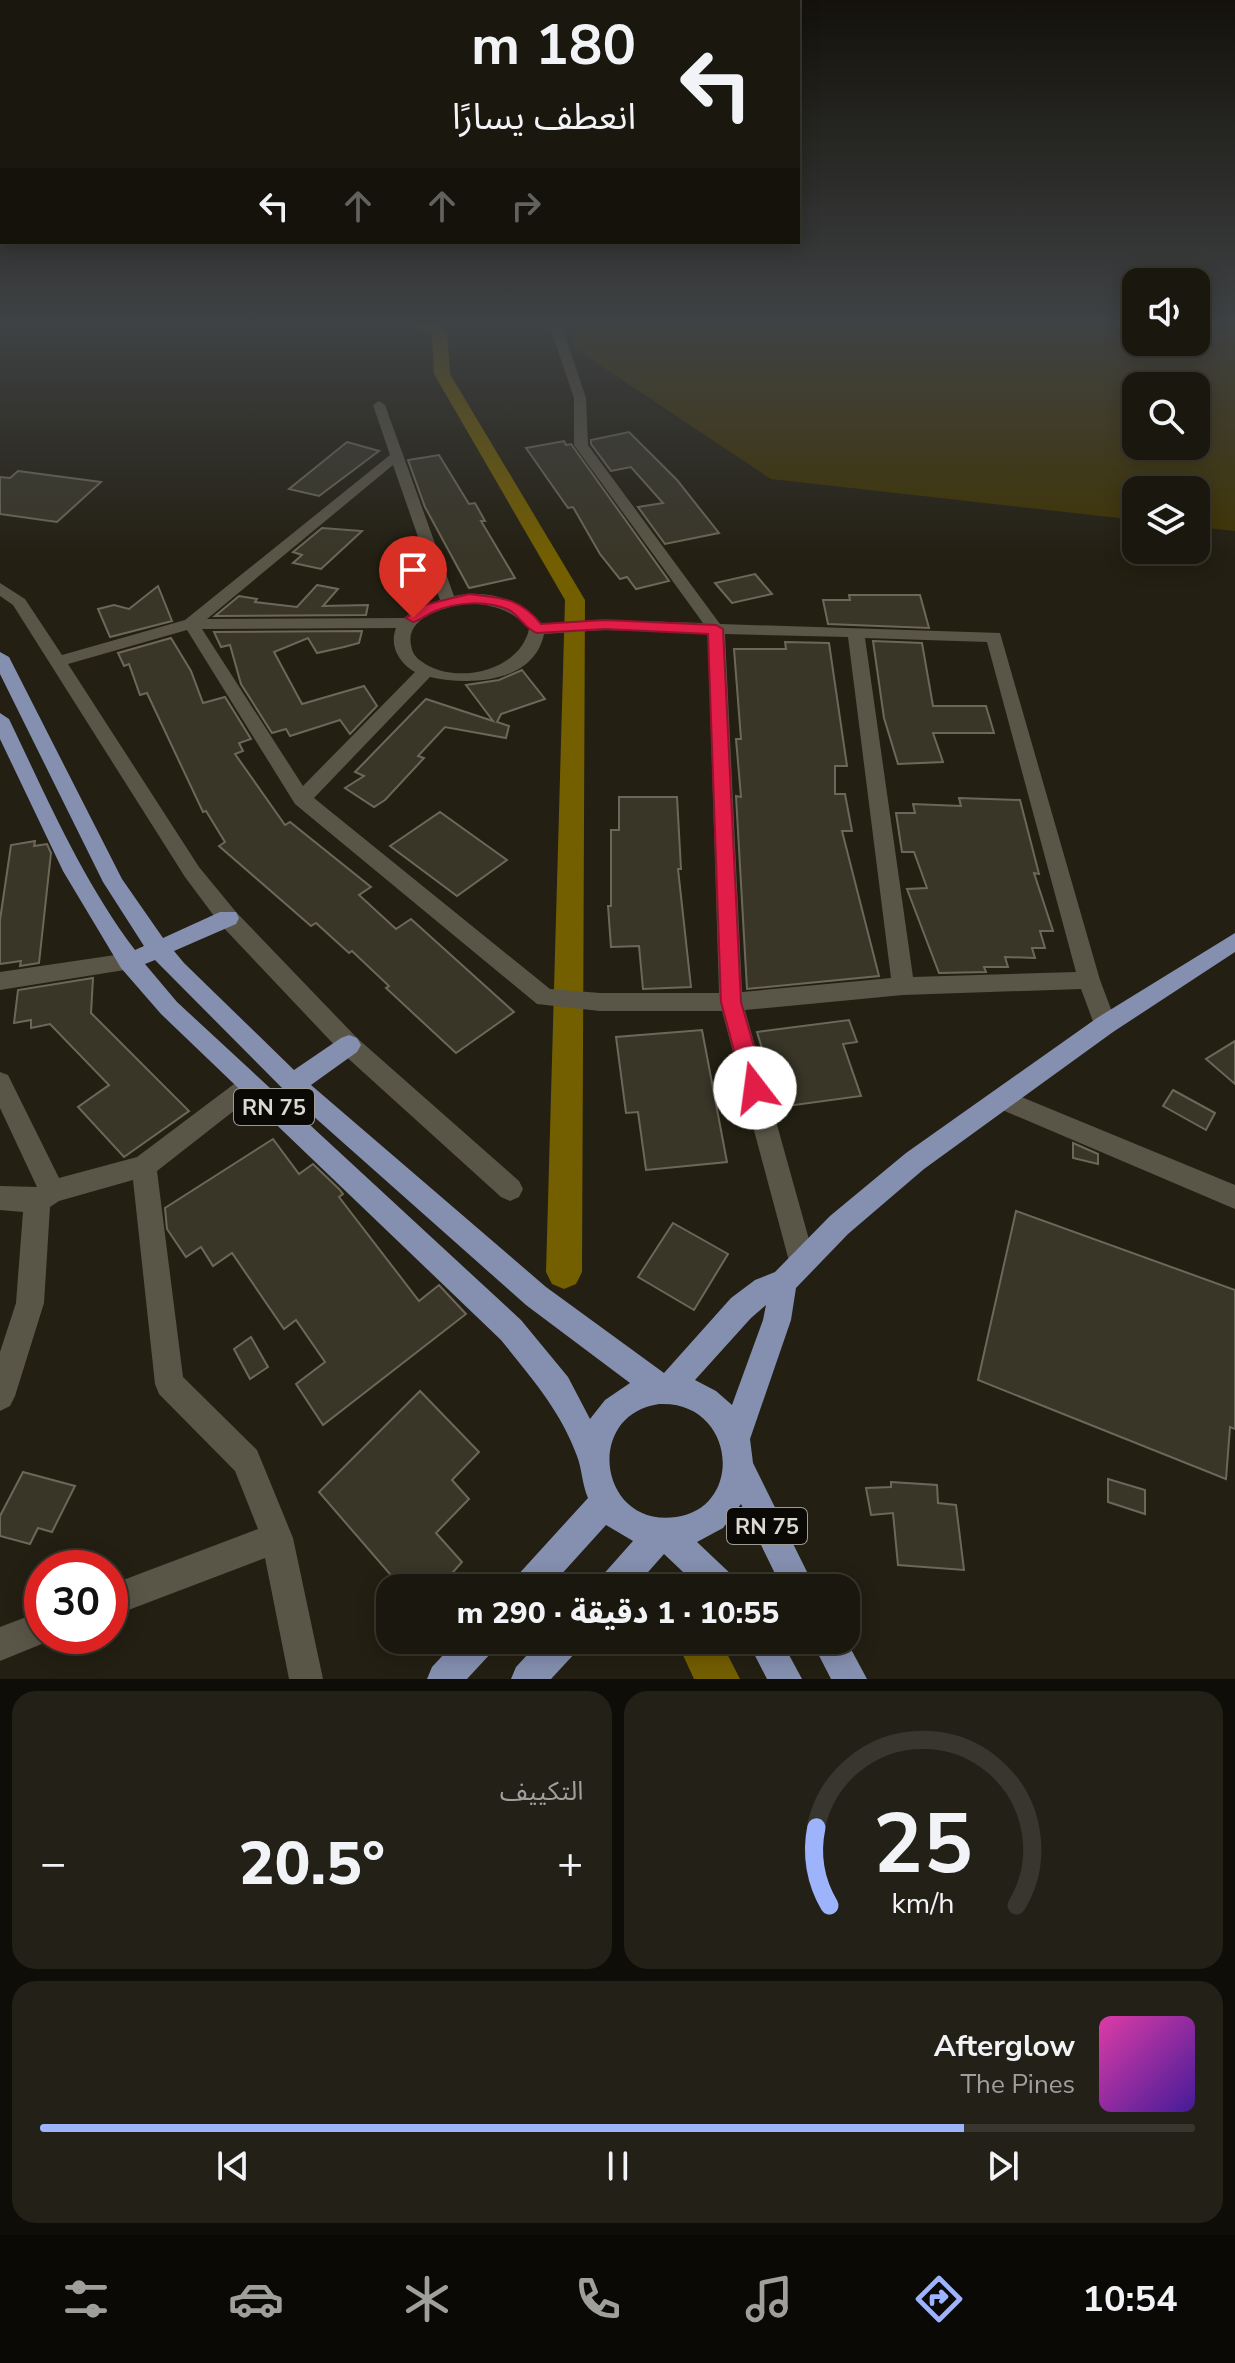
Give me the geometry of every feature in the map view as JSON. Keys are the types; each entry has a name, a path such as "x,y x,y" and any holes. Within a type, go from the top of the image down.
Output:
{"main road":[{"name":"RN 75","path":"0,657 113,882 159,949 195,989 293,1084 536,1296 593,1341 665,1386"},
{"name":"RN 75","path":"0,719 85,895 129,962 169,1008 511,1330 558,1387 595,1459"},
{"path":"129,962 228,918"},
{"path":"665,1386 741,1308 793,1272 876,1193 1105,1025 1233,945"},
{"path":"293,1084 349,1045"},
{"path":"735,1452 724,1420 710,1404 692,1392 665,1386 639,1391 621,1402 607,1418 598,1437 595,1459 600,1487 607,1500 630,1524 664,1536 690,1532 709,1522 724,1505 733,1485 735,1452 793,1272"},
{"name":"RN 75","path":"735,1452 792,1574"},
{"path":"540,1574 607,1500"},
{"name":"RN 75","path":"664,1536 707,1574"},
{"path":"626,1574 664,1536"},
{"path":"528,1679 551,1654"},
{"path":"771,1654 785,1679"},
{"path":"835,1654 850,1679"}],"street":[{"path":"580,402 581,445 716,629 731,1002 793,1272"},
{"path":"379,405 448,601"},
{"path":"191,624 395,457"},
{"path":"0,588 19,602 192,872 228,918 349,1045 510,1189"},
{"path":"479,599 508,604 523,612 537,629 532,647 521,660 504,670 482,676 459,677 427,670 406,656 401,643 409,623 429,608 448,601 479,599"},
{"path":"57,662 191,624 409,623"},
{"path":"191,624 302,799 545,998 600,1002 731,1002 903,986 1089,980"},
{"path":"537,629 605,625 994,637 1089,980 1105,1025"},
{"path":"856,634 903,986"},
{"path":"302,799 427,670"},
{"path":"0,981 129,962"},
{"path":"0,1082 45,1196 30,1303 0,1396"},
{"path":"0,1198 45,1196 144,1166 250,1085"},
{"path":"1002,1099 1235,1197"},
{"path":"144,1166 169,1384 246,1461 277,1538 306,1679"},
{"path":"128,1594 277,1538"},
{"path":"0,1644 24,1634"}],"shaded area":[{"path":"656,402 1122,402 1122,460 1210,460 1210,402 1235,402 1235,531 1210,528 1210,476 1122,476 1122,518 771,479"}],"building":[{"path":"629,432 677,480 719,533 665,544 638,507 663,503 631,467 611,471 591,444 591,440"},
{"path":"564,441 566,445 571,444 669,581 636,589 627,577 620,579 600,554 573,507 568,508 526,448"},
{"path":"347,442 379,451 319,496 289,489"},
{"path":"439,455 469,504 475,503 485,521 481,521 515,578 469,588 425,507 408,460"},
{"path":"18,471 101,482 57,522 0,514 0,477 10,478"},
{"path":"322,528 362,531 321,569 293,563 302,555 293,552"},
{"path":"755,574 772,594 732,603 715,583"},
{"path":"317,585 338,589 323,606 368,605 366,615 215,616 239,596 257,599 255,602 297,607"},
{"path":"158,586 172,621 110,637 98,609 114,605 129,609"},
{"path":"849,595 920,595 929,628 828,624 823,600 850,600"},
{"path":"362,631 359,643 344,647 317,653 308,638 274,652 302,704 364,686 377,706 350,734 340,720 290,736 286,729 272,733 241,684 230,645 221,647 214,632"},
{"path":"171,638 191,671 203,703 225,697 251,739 239,743 243,751 235,754 285,825 290,822 371,887 359,895 396,929 411,919 514,1012 456,1053 386,988 389,986 352,951 349,953 316,923 311,926 219,846 225,842 206,811 203,812 147,693 140,695 129,664 124,666 118,653"},
{"path":"873,641 922,643 933,706 986,706 994,733 933,733 943,762 898,764 884,718"},
{"path":"785,642 829,643 847,766 835,766 835,794 845,794 852,831 842,831 879,976 747,989 736,796 741,797 736,739 741,739 734,649 786,649"},
{"path":"522,670 545,699 501,714 497,722 509,726 506,738 445,727 418,756 424,758 385,800 374,807 345,788 364,776 355,772 426,699 493,721 466,685 499,680"},
{"path":"619,797 677,797 681,869 678,869 691,987 643,989 639,946 611,947 608,906 611,906 611,830 619,830"},
{"path":"959,798 1020,800 1039,874 1034,873 1053,931 1040,931 1045,948 1032,948 1035,958 1005,957 1008,967 984,967 986,972 939,973 907,889 927,888 914,852 902,852 896,813 915,813 913,804 961,806"},
{"path":"440,812 507,860 457,896 390,846"},
{"path":"35,841 34,846 47,844 51,853 39,963 20,966 21,961 0,964 0,920 11,845"},
{"path":"93,978 91,1013 189,1111 124,1157 78,1107 109,1085 50,1024 31,1028 31,1020 14,1023 18,990"},
{"path":"849,1020 857,1042 843,1044 861,1096 780,1107 757,1032"},
{"path":"702,1030 727,1162 646,1170 638,1112 626,1113 616,1037"},
{"path":"1235,1041 1235,1084 1206,1059"},
{"path":"1173,1090 1215,1113 1206,1130 1163,1106"},
{"path":"273,1139 299,1174 313,1164 339,1189 343,1194 339,1197 419,1301 439,1285 466,1314 323,1425 296,1384 325,1362 296,1320 284,1329 232,1253 213,1266 201,1247 186,1257 167,1229 165,1208"},
{"path":"1073,1143 1098,1154 1098,1164 1073,1158"},
{"path":"1016,1211 1235,1290 1235,1429 1230,1427 1226,1479 978,1380"},
{"path":"673,1223 728,1254 694,1310 638,1277"},
{"path":"251,1337 268,1367 250,1379 234,1349"},
{"path":"420,1391 479,1452 452,1480 469,1499 436,1533 462,1562 451,1574 390,1574 319,1492"},
{"path":"23,1472 75,1486 52,1532 38,1528 30,1544 0,1536 0,1516"},
{"path":"1108,1479 1145,1490 1145,1514 1108,1502"},
{"path":"891,1482 937,1485 938,1503 956,1505 964,1570 898,1565 893,1513 871,1515 866,1488 891,1487"}],"waterway":[{"path":"459,402 575,600 564,1272"},
{"path":"705,1654 718,1679"}],"route":[{"path":"413,618 448,601 469,598 508,604 523,612 537,629 605,625 716,629 731,1002 755,1088"}]}
